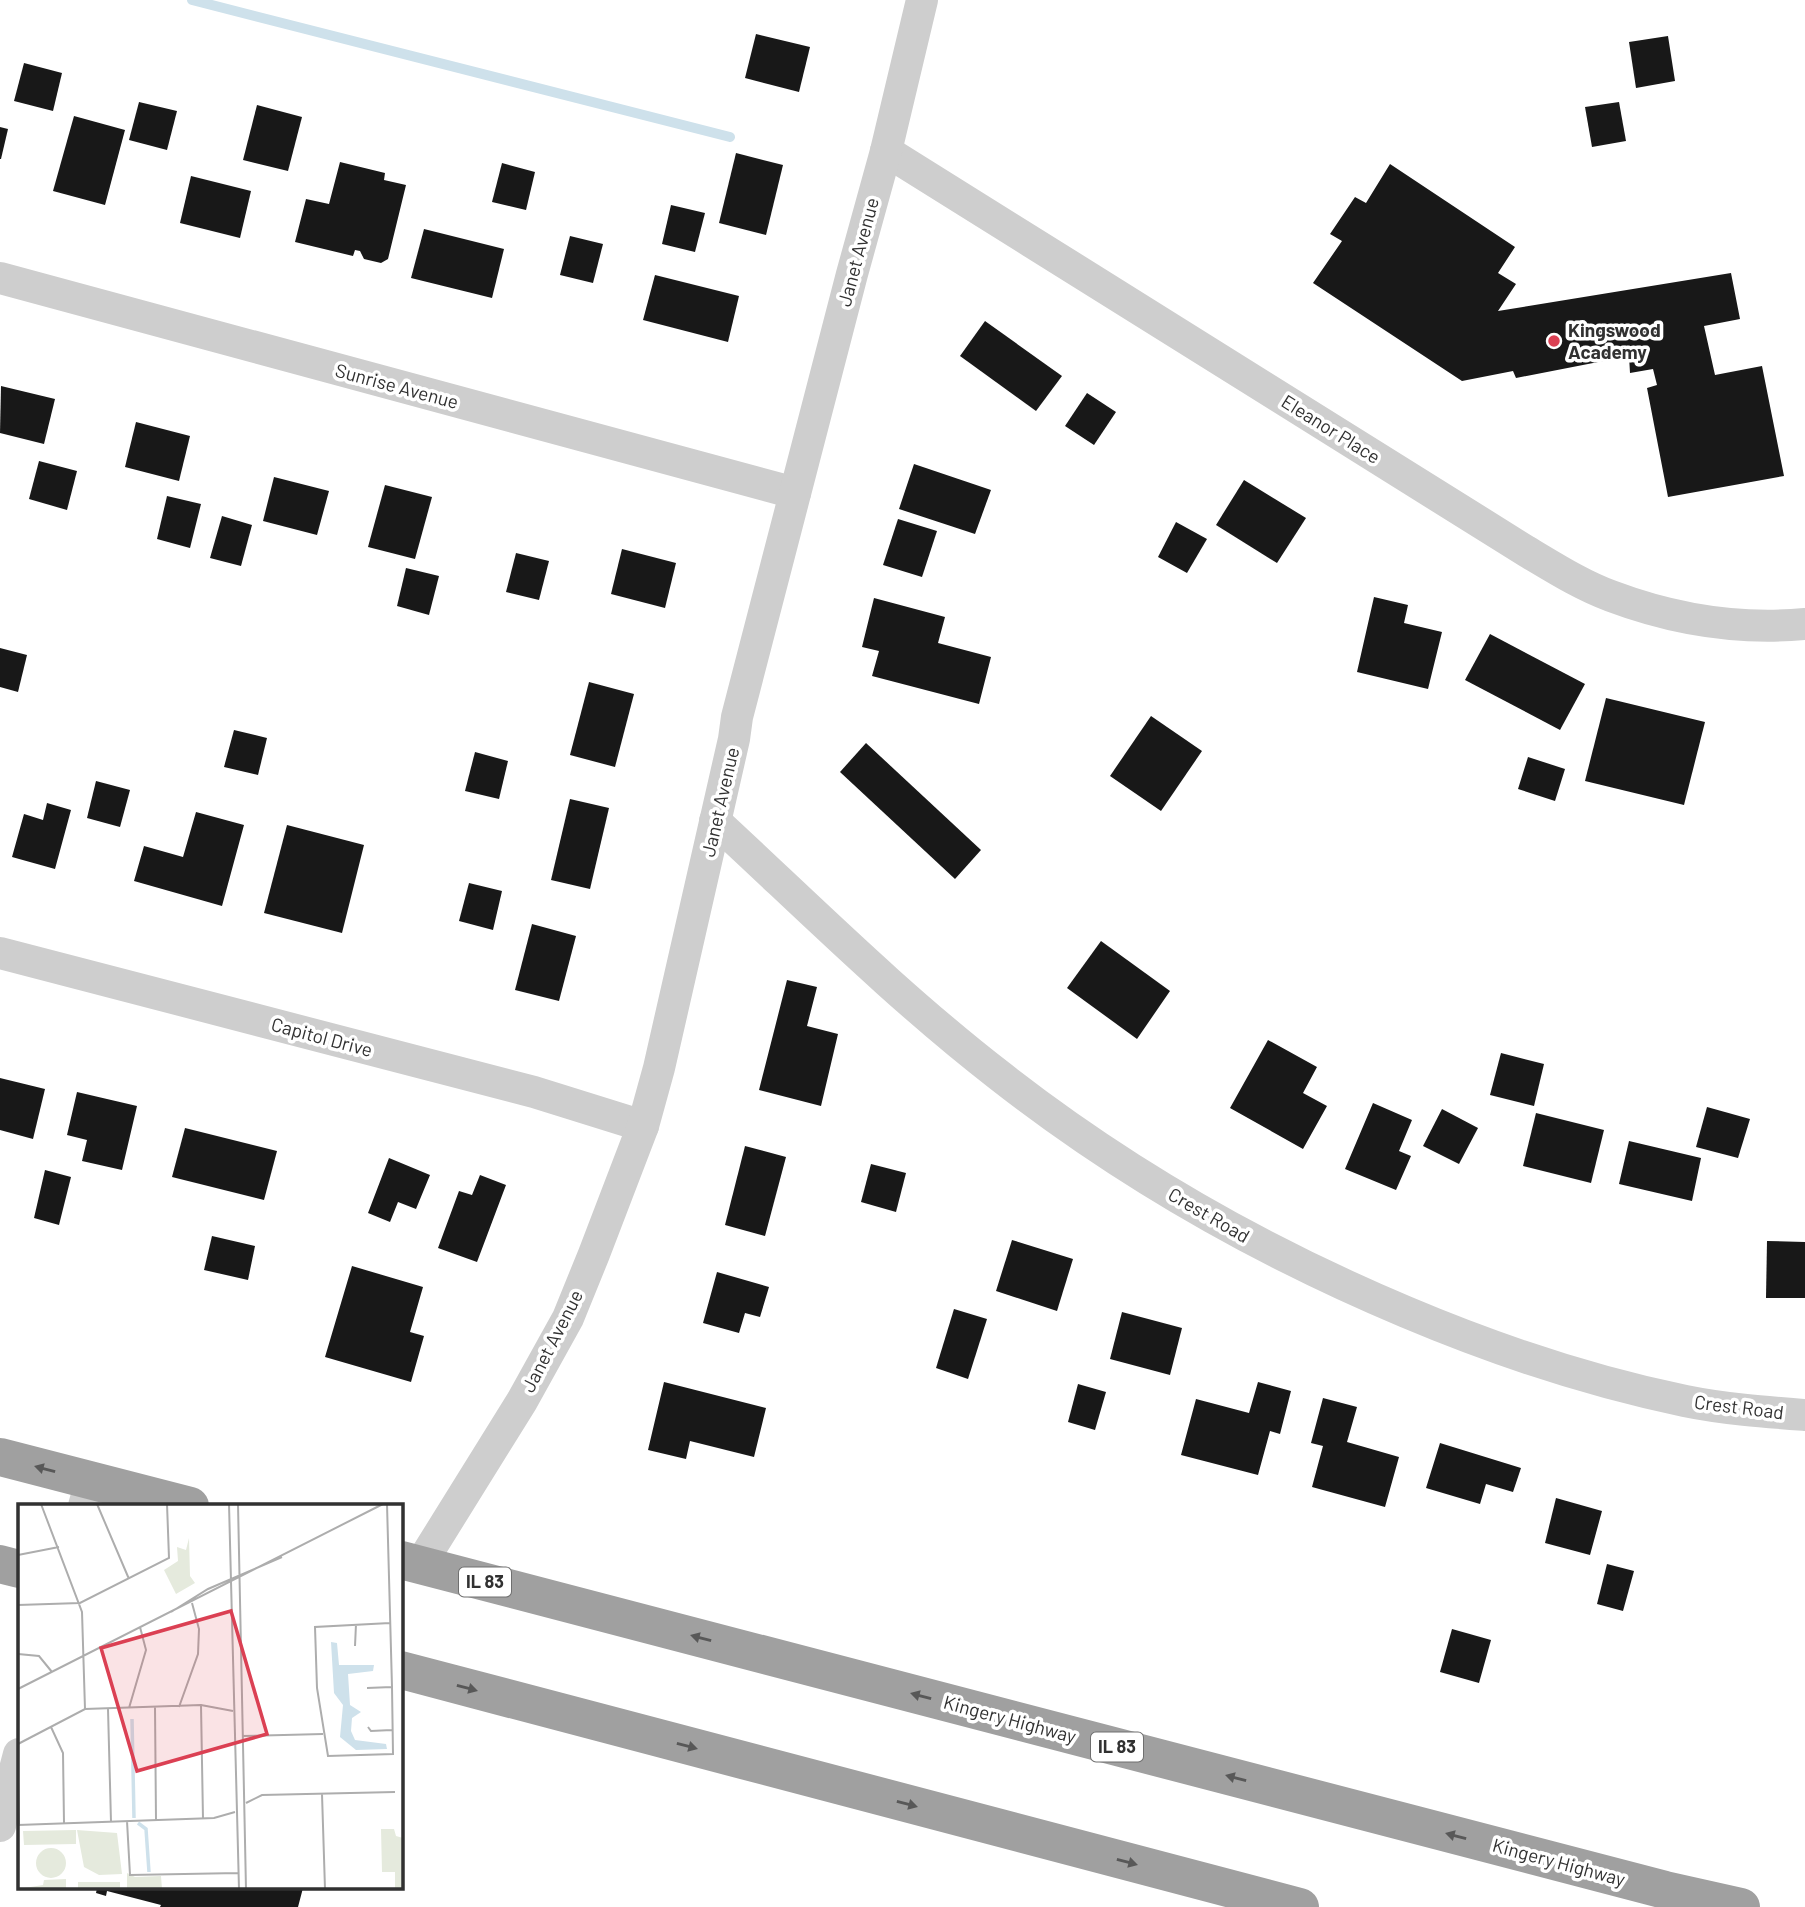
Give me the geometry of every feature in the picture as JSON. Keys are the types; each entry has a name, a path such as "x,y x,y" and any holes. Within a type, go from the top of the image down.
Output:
{"highway":[{"path":"0,1457 87,1493 174,1504"},
{"name":"Kingery Highway","path":"410,1563 1638,1883 1741,1907"},
{"path":"0,1564 18,1569"},
{"path":"402,1670 1300,1907"}],"street":[{"name":"Janet Avenue","path":"410,1563 522,1401 568,1318 643,1126 659,1068 737,717 852,274 887,151 922,0"},
{"name":"Eleanor Place","path":"887,151 1514,544 1582,583 1611,596 1675,616 1735,625 1805,624"},
{"name":"Sunrise Avenue","path":"0,278 795,493"},
{"name":"Crest Road","path":"715,821 928,1017 998,1074 1051,1115 1195,1209 1280,1255 1349,1288 1509,1352 1597,1379 1686,1401 1805,1415"},
{"name":"Capitol Drive","path":"0,953 534,1092 643,1126"},
{"path":"0,1826 18,1758"}],"building":[{"path":"756,34 810,47 799,92 745,78"},
{"path":"1668,36 1675,81 1636,88 1629,42"},
{"path":"24,63 62,73 53,111 14,101"},
{"path":"139,102 177,111 167,150 129,140"},
{"path":"1619,102 1626,141 1592,147 1585,107"},
{"path":"257,105 302,117 288,171 243,160"},
{"path":"74,116 125,130 105,205 53,191"},
{"path":"0,127 8,129 1,159 0,159"},
{"path":"736,153 783,165 766,235 719,223"},
{"path":"340,162 385,173 384,180 406,185 388,259 381,263 364,259 360,251 355,250 353,256 295,242 306,199 329,204"},
{"path":"502,163 535,172 526,210 492,202"},
{"name":"Kingswood Academy","path":"1390,164 1515,247 1498,273 1516,284 1498,311 1731,273 1740,319 1704,326 1715,375 1762,366 1784,476 1668,497 1647,388 1657,385 1653,369 1630,373 1629,356 1516,378 1513,371 1462,381 1313,283 1342,241 1330,234 1355,197 1366,203"},
{"path":"191,176 251,191 240,238 180,223"},
{"path":"671,205 705,213 695,252 662,244"},
{"path":"424,229 504,249 492,298 411,278"},
{"path":"570,236 603,244 593,283 560,275"},
{"path":"655,275 739,296 728,342 643,320"},
{"path":"985,321 1062,376 1036,411 960,356"},
{"path":"1,386 55,399 44,444 0,433"},
{"path":"1087,393 1116,412 1094,445 1065,426"},
{"path":"136,422 190,436 179,481 125,467"},
{"path":"39,461 77,471 67,510 29,499"},
{"path":"914,464 991,490 975,534 899,509"},
{"path":"274,477 329,491 317,535 263,521"},
{"path":"1244,480 1306,518 1277,563 1216,525"},
{"path":"385,485 432,497 415,559 368,547"},
{"path":"167,496 201,504 190,548 157,539"},
{"path":"222,516 252,525 241,566 210,558"},
{"path":"898,519 937,531 922,577 883,565"},
{"path":"1176,522 1207,539 1187,573 1158,557"},
{"path":"622,549 676,563 665,608 611,594"},
{"path":"516,553 549,561 539,600 506,592"},
{"path":"406,568 439,576 429,615 397,606"},
{"path":"1374,597 1408,605 1404,623 1442,632 1428,689 1357,672"},
{"path":"874,598 945,617 938,643 991,657 979,704 872,676 879,651 862,647"},
{"path":"1490,634 1585,684 1560,730 1465,680"},
{"path":"0,648 27,655 18,692 0,687"},
{"path":"589,682 634,694 615,767 570,755"},
{"path":"1606,698 1705,722 1684,805 1585,781"},
{"path":"1151,716 1202,751 1161,811 1110,776"},
{"path":"234,730 267,738 258,775 224,767"},
{"path":"866,743 981,850 955,879 840,772"},
{"path":"475,752 508,761 499,799 465,791"},
{"path":"1528,757 1565,769 1555,801 1518,789"},
{"path":"96,781 130,790 120,827 87,818"},
{"path":"570,799 609,808 590,889 551,880"},
{"path":"47,803 71,810 55,869 12,857 24,814 43,820"},
{"path":"196,812 244,825 222,906 134,881 144,846 183,857"},
{"path":"287,825 364,845 342,933 264,913"},
{"path":"469,883 502,891 493,930 459,921"},
{"path":"532,924 576,936 559,1001 515,990"},
{"path":"1101,941 1170,991 1137,1039 1067,988"},
{"path":"787,980 817,987 807,1026 838,1034 821,1106 759,1090"},
{"path":"1268,1040 1317,1067 1303,1093 1327,1106 1303,1149 1230,1108"},
{"path":"1501,1053 1544,1064 1534,1106 1490,1095"},
{"path":"0,1078 45,1089 33,1139 0,1130"},
{"path":"77,1092 137,1106 122,1170 82,1161 87,1140 67,1135"},
{"path":"1373,1103 1412,1120 1399,1151 1411,1156 1396,1190 1345,1169"},
{"path":"1707,1107 1750,1119 1738,1158 1696,1147"},
{"path":"1442,1109 1478,1128 1459,1164 1423,1146"},
{"path":"1536,1113 1604,1130 1591,1183 1523,1166"},
{"path":"185,1128 277,1151 264,1200 172,1177"},
{"path":"1629,1141 1701,1158 1692,1201 1619,1184"},
{"path":"745,1146 786,1157 765,1236 725,1225"},
{"path":"389,1158 430,1175 416,1209 398,1202 390,1222 368,1213"},
{"path":"871,1164 906,1173 896,1212 861,1202"},
{"path":"45,1170 71,1177 59,1225 34,1218"},
{"path":"480,1175 506,1185 477,1262 438,1248 459,1191 472,1195"},
{"path":"212,1236 255,1246 248,1280 204,1270"},
{"path":"1012,1240 1073,1259 1057,1311 996,1291"},
{"path":"1767,1241 1805,1242 1805,1298 1766,1298"},
{"path":"352,1266 423,1287 410,1332 424,1336 411,1382 325,1357"},
{"path":"717,1272 769,1287 760,1317 745,1313 739,1333 703,1323"},
{"path":"954,1309 987,1319 968,1379 936,1368"},
{"path":"1122,1312 1182,1328 1170,1375 1110,1359"},
{"path":"664,1382 766,1408 754,1457 690,1441 686,1459 648,1450"},
{"path":"1258,1382 1291,1391 1280,1434 1270,1431 1258,1475 1181,1455 1196,1399 1249,1413"},
{"path":"1078,1384 1106,1392 1095,1430 1068,1422"},
{"path":"1323,1398 1357,1407 1347,1442 1399,1457 1385,1507 1312,1487 1323,1446 1311,1443"},
{"path":"1440,1443 1521,1468 1513,1492 1486,1484 1480,1504 1426,1488"},
{"path":"1556,1498 1602,1511 1590,1555 1545,1543"},
{"path":"1607,1564 1634,1571 1623,1611 1597,1604"},
{"path":"1452,1629 1491,1640 1479,1683 1440,1672"},
{"path":"97,1890 302,1890 298,1907 160,1907 161,1905 107,1891 106,1896 96,1893"}],"waterway":[{"path":"192,0 730,137"}],"place":[{"name":"Kingswood Academy","path":"1554,341"}]}
